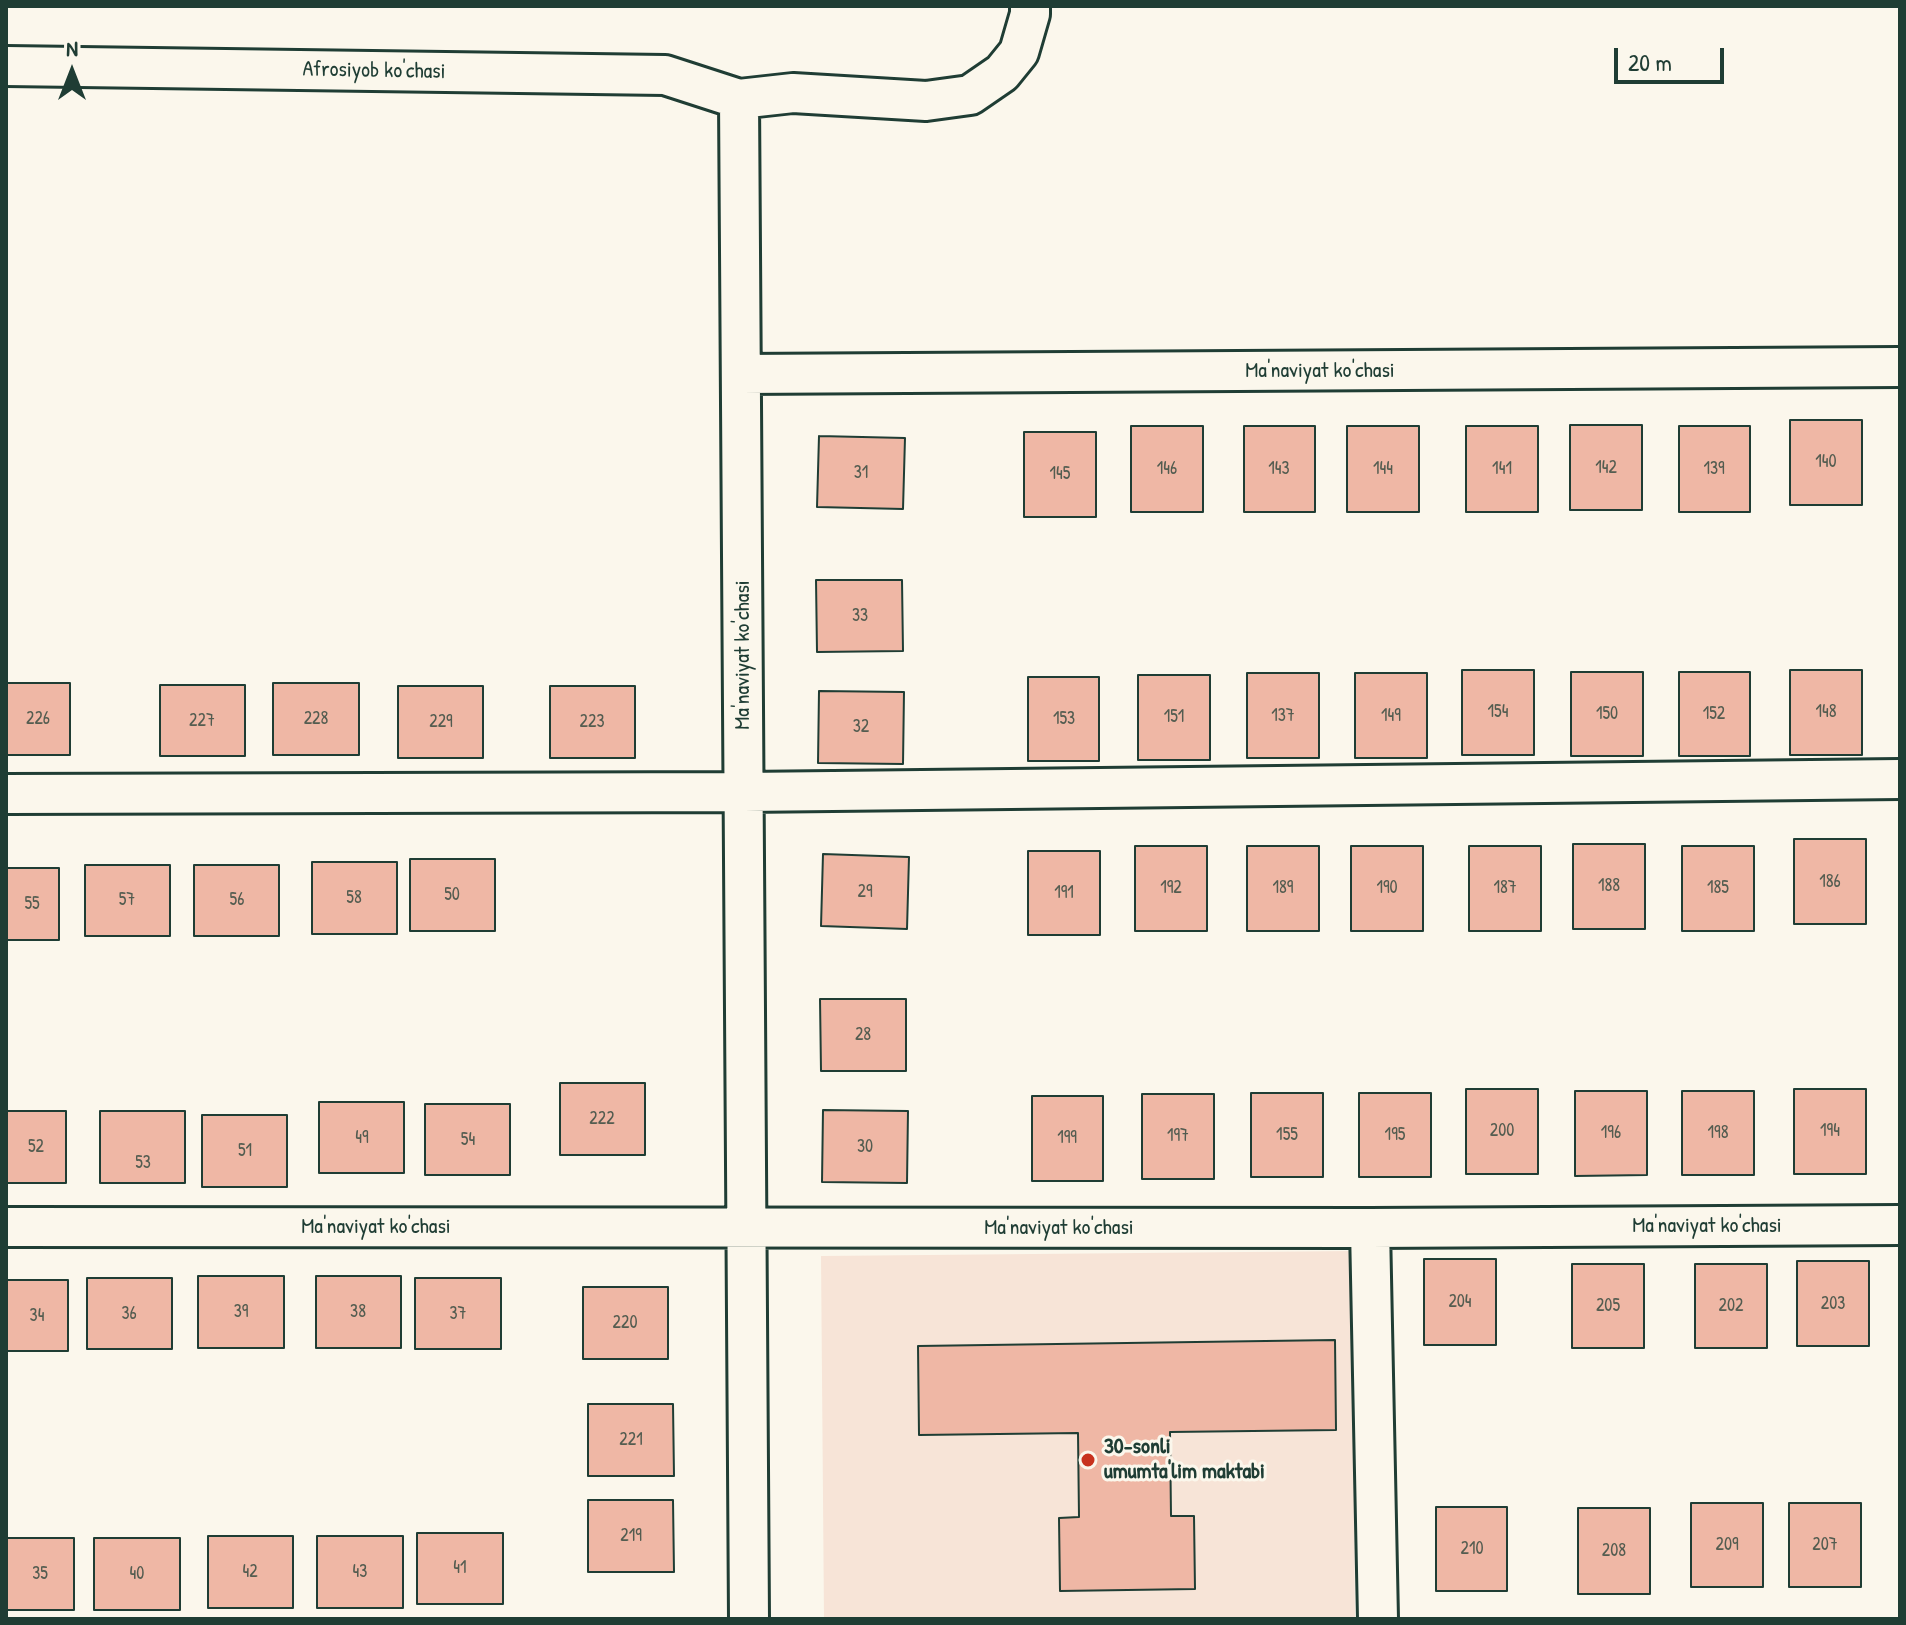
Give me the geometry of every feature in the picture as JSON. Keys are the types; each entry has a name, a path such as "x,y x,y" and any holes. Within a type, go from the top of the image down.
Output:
{"street":[{"path":"739,99 793,93 926,101 970,95 1002,73 1019,52 1030,6"},
{"name":"Afrosiyob ko'chasi","path":"6,66 665,75 739,99"},
{"name":"Ma'naviyat ko'chasi","path":"739,99 749,1619"},
{"name":"Ma'naviyat ko'chasi","path":"741,374 1900,367"},
{"path":"6,794 744,792 1900,779"},
{"name":"Ma'naviyat ko'chasi","path":"6,1227 1370,1228 1900,1225"},
{"path":"1370,1228 1378,1619"}],"shaded area":[{"name":"30-sonli umumta'lim maktabi","path":"1352,1251 1355,1619 824,1619 821,1256"}],"building":[{"path":"1790,420 1862,420 1862,505 1790,505"},
{"path":"1570,425 1642,425 1642,510 1570,510"},
{"path":"1131,426 1203,426 1203,512 1131,512"},
{"path":"1244,426 1315,426 1315,512 1244,512"},
{"path":"1347,426 1419,426 1419,512 1347,512"},
{"path":"1466,426 1538,426 1538,512 1466,512"},
{"path":"1679,426 1750,426 1750,512 1679,512"},
{"path":"1024,432 1096,432 1096,517 1024,517"},
{"path":"819,436 905,438 903,509 817,507"},
{"path":"816,580 902,580 903,651 817,652"},
{"path":"1462,670 1534,670 1534,755 1462,755"},
{"path":"1790,670 1862,670 1862,755 1790,755"},
{"path":"1571,672 1643,672 1643,756 1571,756"},
{"path":"1679,672 1750,672 1750,756 1679,756"},
{"path":"1247,673 1319,673 1319,758 1247,758"},
{"path":"1355,673 1427,673 1427,758 1355,758"},
{"path":"1138,675 1210,675 1210,760 1138,760"},
{"path":"1028,677 1099,677 1099,761 1028,761"},
{"path":"6,683 70,683 70,755 6,755"},
{"path":"273,683 359,683 359,755 273,755"},
{"path":"160,685 245,685 245,756 160,756"},
{"path":"398,686 483,686 483,758 398,758"},
{"path":"550,686 635,686 635,758 550,758"},
{"path":"819,691 904,692 903,764 818,763"},
{"path":"1794,839 1866,839 1866,924 1794,924"},
{"path":"1573,844 1645,844 1645,929 1573,929"},
{"path":"1135,846 1207,846 1207,931 1135,931"},
{"path":"1247,846 1319,846 1319,931 1247,931"},
{"path":"1351,846 1423,846 1423,931 1351,931"},
{"path":"1469,846 1541,846 1541,931 1469,931"},
{"path":"1682,846 1754,846 1754,931 1682,931"},
{"path":"1028,851 1100,851 1100,935 1028,935"},
{"path":"823,854 909,857 907,929 821,926"},
{"path":"410,859 495,859 495,931 410,931"},
{"path":"312,862 397,862 397,934 312,934"},
{"path":"85,865 170,865 170,936 85,936"},
{"path":"194,865 279,865 279,936 194,936"},
{"path":"6,868 59,868 59,940 6,940"},
{"path":"820,999 906,999 906,1071 821,1071"},
{"path":"560,1083 645,1083 645,1155 560,1155"},
{"path":"1466,1089 1538,1089 1538,1174 1466,1174"},
{"path":"1794,1089 1866,1089 1866,1174 1794,1174"},
{"path":"1575,1091 1647,1091 1647,1175 1575,1176"},
{"path":"1682,1091 1754,1091 1754,1175 1682,1175"},
{"path":"1251,1093 1323,1093 1323,1177 1251,1177"},
{"path":"1359,1093 1431,1093 1431,1177 1359,1177"},
{"path":"1142,1094 1214,1094 1214,1179 1142,1179"},
{"path":"1032,1096 1103,1096 1103,1181 1032,1181"},
{"path":"319,1102 404,1102 404,1173 319,1173"},
{"path":"425,1104 510,1104 510,1175 425,1175"},
{"path":"823,1110 908,1111 907,1183 822,1182"},
{"path":"6,1111 66,1111 66,1183 6,1183"},
{"path":"100,1111 185,1111 185,1183 100,1183"},
{"path":"202,1115 287,1115 287,1187 202,1187"},
{"path":"1424,1259 1496,1259 1496,1345 1424,1345"},
{"path":"1797,1261 1869,1261 1869,1346 1797,1346"},
{"path":"1572,1264 1644,1264 1644,1348 1572,1348"},
{"path":"1695,1264 1767,1264 1767,1348 1695,1348"},
{"path":"198,1276 284,1276 284,1348 198,1348"},
{"path":"316,1276 401,1276 401,1348 316,1348"},
{"path":"87,1278 172,1278 172,1349 87,1349"},
{"path":"415,1278 501,1278 501,1349 415,1349"},
{"path":"6,1280 68,1280 68,1351 6,1351"},
{"path":"583,1287 668,1287 668,1359 583,1359"},
{"path":"1335,1340 1336,1430 1170,1432 1171,1516 1194,1516 1195,1589 1060,1591 1059,1518 1079,1517 1078,1433 919,1435 918,1346"},
{"path":"588,1404 673,1404 674,1476 588,1476"},
{"path":"588,1500 673,1500 674,1572 588,1572"},
{"path":"1691,1503 1763,1503 1763,1587 1691,1587"},
{"path":"1789,1503 1861,1503 1861,1587 1789,1587"},
{"path":"1436,1507 1507,1507 1507,1591 1436,1591"},
{"path":"1578,1508 1650,1508 1650,1594 1578,1594"},
{"path":"417,1533 503,1533 503,1604 417,1604"},
{"path":"208,1536 293,1536 293,1608 208,1608"},
{"path":"317,1536 403,1536 403,1608 317,1608"},
{"path":"6,1538 74,1538 74,1610 6,1610"},
{"path":"94,1538 180,1538 180,1610 94,1610"}],"place":[{"name":"30-sonli umumta'lim maktabi","path":"1088,1460"}]}
